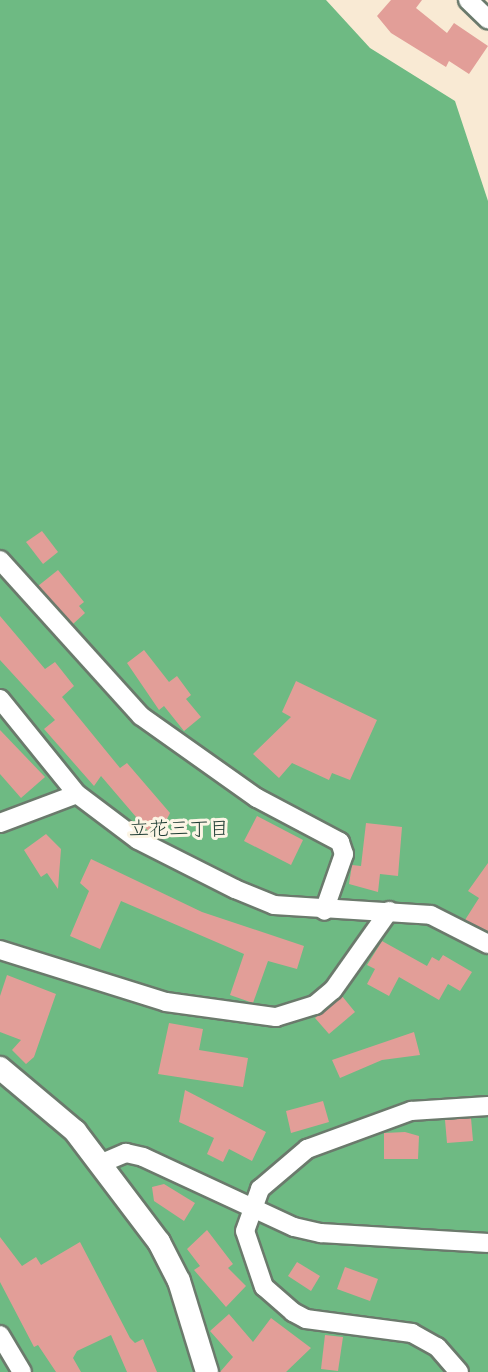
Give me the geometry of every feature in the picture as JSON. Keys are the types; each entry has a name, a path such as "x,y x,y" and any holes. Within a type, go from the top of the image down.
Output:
{"street":[{"path":"468,0 488,19"},
{"path":"0,560 141,716 257,798 340,842 344,854 324,911"},
{"path":"0,699 77,794 138,840 235,889 274,905 324,911 389,911 431,915 488,945"},
{"path":"0,823 77,794"},
{"path":"0,950 166,1002 276,1017 315,1005 333,990 389,911"},
{"path":"0,1068 75,1131 102,1163 172,1262 207,1372"},
{"path":"459,1372 437,1347 412,1333 306,1319 275,1298 245,1245 250,1205 274,1172 336,1136 435,1106 488,1106"},
{"path":"102,1163 132,1153 250,1205 321,1233 488,1243"},
{"path":"0,1335 22,1372"}],"green space":[{"path":"0,0 326,0 370,48 455,101 488,201 488,1372 0,1372"}],"building":[{"path":"391,0 422,0 416,8 447,33 454,23 488,46 469,74 449,61 446,67 391,33 377,16"},
{"path":"42,531 58,552 43,564 26,542"},
{"path":"58,570 84,602 79,606 85,613 73,624 38,586"},
{"path":"0,616 45,669 55,662 74,686 62,697 120,768 127,763 170,813 163,827 154,822 148,831 101,776 94,786 44,729 55,720 0,660"},
{"path":"144,650 169,682 177,676 191,695 186,699 201,717 184,731 164,706 159,710 127,663"},
{"path":"296,681 377,720 350,780 332,773 329,780 292,763 279,778 253,754 291,717 282,712"},
{"path":"0,730 45,777 21,798 0,774"},
{"path":"257,816 303,840 291,865 244,841"},
{"path":"366,823 402,827 398,876 380,874 378,892 349,884 352,865 361,866"},
{"path":"46,834 61,849 58,889 47,873 41,877 24,850"},
{"path":"91,859 202,912 304,946 297,969 268,961 253,1003 230,995 244,954 121,901 100,949 70,936 89,891 80,883"},
{"path":"488,863 488,931 465,920 479,898 468,891"},
{"path":"382,941 427,966 432,957 439,961 443,955 472,972 460,991 448,984 439,1000 399,977 389,996 367,984 375,969 367,965"},
{"path":"7,975 56,994 34,1057 26,1064 12,1050 21,1040 0,1032 0,996"},
{"path":"342,996 355,1012 329,1034 315,1018"},
{"path":"169,1023 203,1029 199,1050 248,1058 243,1087 158,1074"},
{"path":"414,1032 420,1055 382,1060 340,1078 332,1060"},
{"path":"185,1090 266,1132 252,1161 229,1149 223,1162 207,1154 214,1138 179,1122"},
{"path":"323,1101 329,1122 291,1133 286,1111"},
{"path":"471,1118 473,1141 447,1143 445,1120"},
{"path":"405,1132 419,1136 418,1159 384,1159 384,1133"},
{"path":"164,1184 195,1203 184,1221 154,1201 152,1187"},
{"path":"207,1230 233,1264 228,1268 246,1286 226,1307 194,1270 200,1266 187,1249"},
{"path":"0,1237 22,1266 36,1257 41,1265 80,1242 130,1338 135,1343 143,1339 157,1372 127,1372 111,1335 77,1351 73,1358 81,1372 56,1372 38,1345 34,1347 0,1282"},
{"path":"297,1262 320,1276 311,1291 288,1276"},
{"path":"345,1267 378,1279 370,1301 337,1289"},
{"path":"229,1314 253,1342 271,1318 311,1348 286,1372 220,1372 233,1357 210,1331"},
{"path":"325,1335 343,1337 338,1371 321,1369"}],"district":[{"name":"立花三丁目","path":"179,827"}]}
